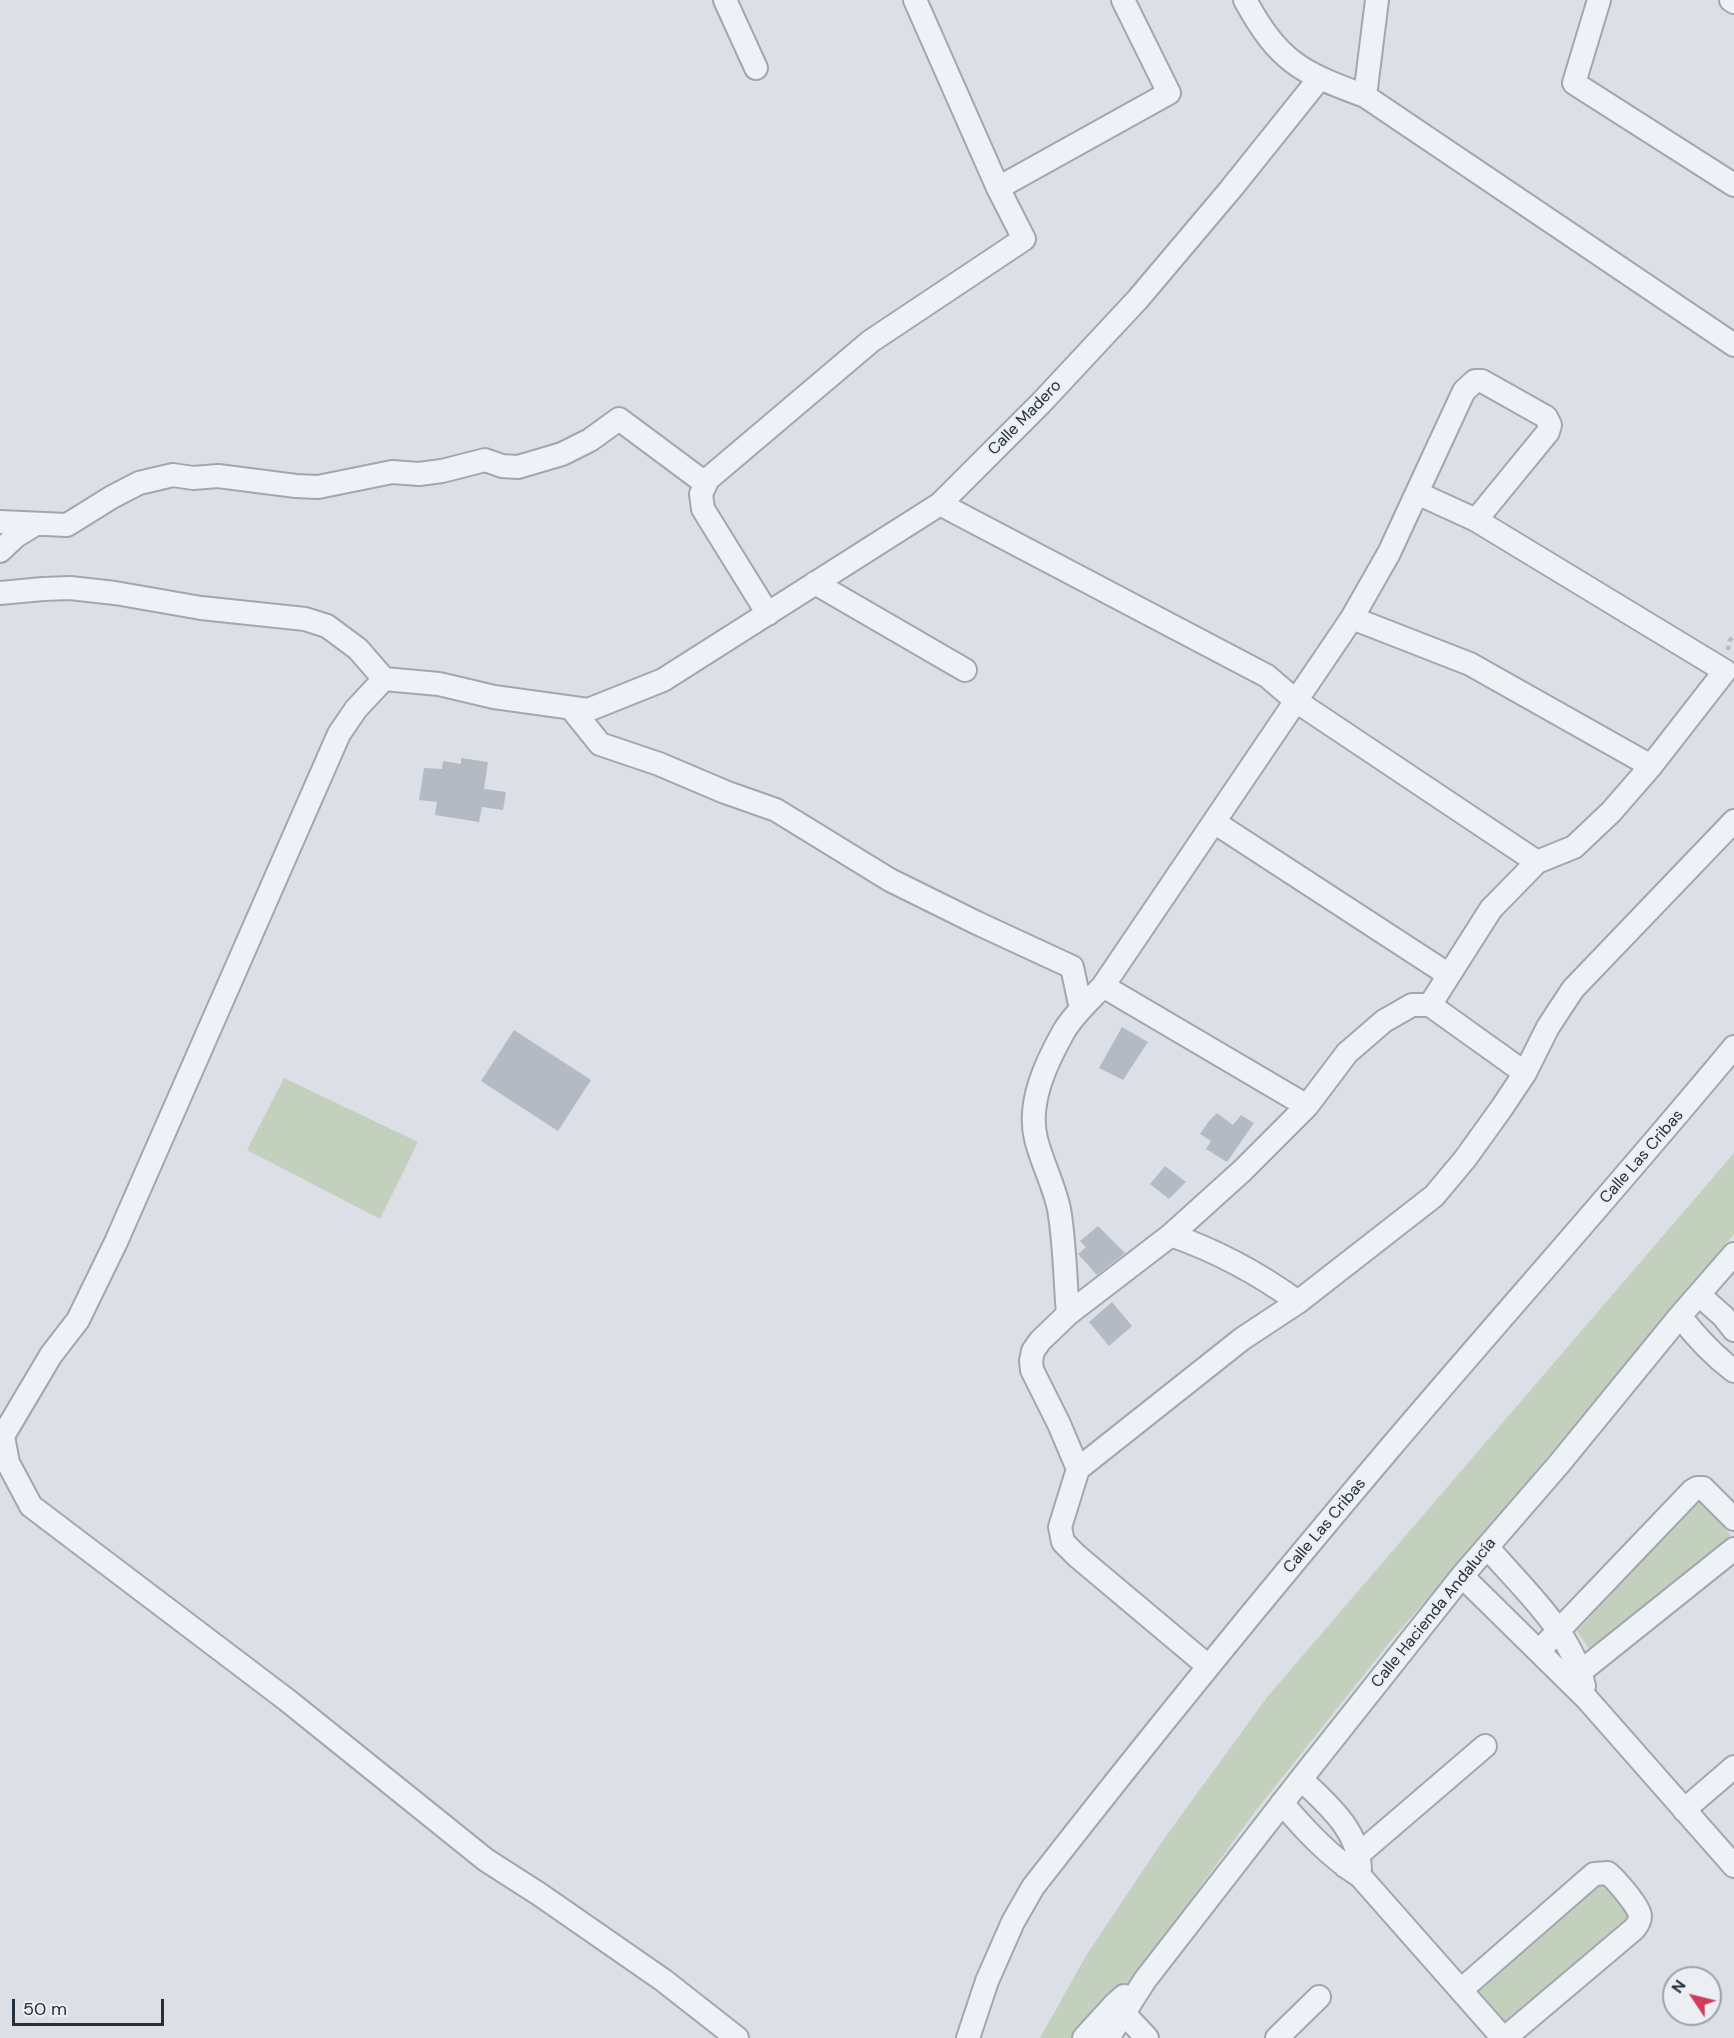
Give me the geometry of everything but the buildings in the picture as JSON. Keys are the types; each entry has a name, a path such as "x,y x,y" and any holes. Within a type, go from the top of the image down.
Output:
{"street":[{"path":"725,0 756,68"},
{"path":"768,614 703,509 701,494 705,483 871,340 1024,239 998,188 915,0"},
{"path":"998,188 1169,93 1124,0"},
{"path":"1245,0 1273,44 1294,64 1319,79 1365,96 1734,345"},
{"path":"1365,96 1377,0"},
{"path":"1599,0 1574,83 1734,185"},
{"name":"Calle Madero","path":"384,679 438,684 494,697 588,710 663,680 940,504 1041,403 1138,299 1319,79"},
{"path":"1068,1314 1058,1208 1036,1138 1033,1115 1038,1089 1065,1030 1103,986 1352,618 1389,553 1464,391 1474,381 1482,381 1546,417 1550,425 1548,432 1476,520"},
{"path":"0,522 67,525 139,483 173,475 193,478 218,476 318,487 392,472 419,474 442,471 485,460 502,466 518,467 542,462 562,454 590,440 619,419 705,483"},
{"path":"1417,493 1476,520 1725,671 1651,766 1611,812 1574,847 1537,862 1491,909 1430,1005"},
{"path":"940,504 1267,676 1296,701 1537,862"},
{"path":"0,551 16,536 34,525"},
{"path":"815,584 965,670"},
{"path":"0,593 70,588 125,594 201,608 305,619 327,626 358,649 384,679 356,709 339,734 116,1242 78,1320 51,1355 3,1436 8,1463 31,1506 287,1700 486,1860 663,1980 737,2038"},
{"path":"1352,618 1470,664 1651,766"},
{"path":"571,708 600,744 659,764 725,792 776,810 890,880 1072,966 1081,1009"},
{"path":"1208,1666 1063,1542 1060,1527 1078,1469 1242,1339 1298,1302 1434,1196 1465,1159 1524,1073 1548,1027 1573,989 1734,821"},
{"path":"1214,822 1449,975"},
{"path":"1103,986 1307,1107"},
{"path":"1078,1469 1032,1370 1033,1351 1068,1314 1171,1235 1242,1171 1307,1107 1347,1053 1384,1021 1412,1005 1430,1005 1524,1073"},
{"name":"Calle Las Cribas","path":"968,2038 987,1981 1013,1922 1033,1887 1208,1666 1391,1447 1663,1133 1734,1047"},
{"path":"1171,1235 1237,1262 1269,1280 1298,1302"},
{"name":"Calle Hacienda Andalucía","path":"1097,2035 1144,1980 1462,1576 1734,1254"},
{"path":"1699,1295 1723,1316 1734,1330"},
{"path":"1680,1316 1698,1339 1729,1358"},
{"path":"1539,1652 1692,1491 1703,1488 1734,1519"},
{"path":"1488,1548 1559,1630 1575,1677 1587,1699 1734,1866"},
{"path":"1575,1677 1734,1549"},
{"path":"1462,1576 1539,1652 1575,1677"},
{"path":"1355,1866 1485,1746"},
{"path":"1684,1810 1734,1767"},
{"path":"1301,1779 1335,1811 1347,1828 1355,1866"},
{"path":"1282,1803 1300,1825 1324,1847 1355,1866 1461,1990 1504,2038 1634,1929 1639,1922 1639,1911 1608,1873 1594,1874 1461,1990"},
{"path":"1324,1847 1347,1828"},
{"path":"1277,2038 1319,1997"},
{"path":"1119,2008 1147,2038"}],"green space":[{"path":"284,1078 418,1142 380,1219 247,1150"},
{"path":"1734,1153 1734,1234 1394,1637 1254,1813 1135,1977 1078,2038 1040,2038 1087,1954 1166,1836 1268,1696"},
{"path":"1700,1498 1731,1536 1590,1651 1577,1631"},
{"path":"1602,1880 1631,1915 1500,2026 1473,1992"}]}
